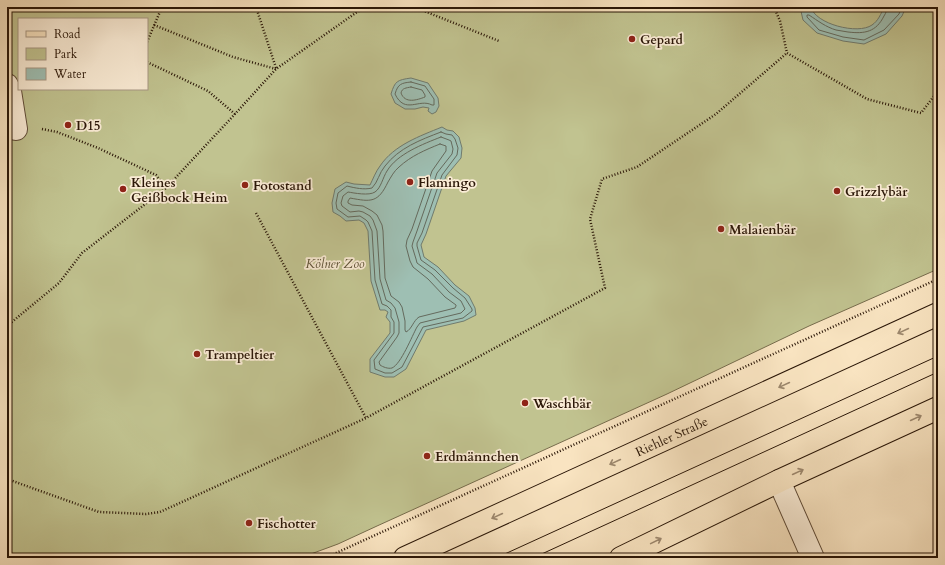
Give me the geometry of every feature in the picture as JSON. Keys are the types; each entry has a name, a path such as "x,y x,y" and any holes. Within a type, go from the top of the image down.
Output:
{"main road":[{"name":"Riehler Straße","path":"405,558 938,314"},
{"path":"621,558 779,481 938,408"}],"street":[{"path":"7,85 10,91 16,129"},
{"path":"779,481 813,558"}],"path":[{"path":"148,40 162,7"},
{"path":"256,7 276,68"},
{"path":"7,326 59,283 82,253 166,188 276,68 366,7"},
{"path":"414,7 499,41"},
{"path":"774,7 780,20 786,53"},
{"path":"154,25 233,57 276,68"},
{"path":"786,53 867,98 922,113 938,91"},
{"path":"7,479 98,512 146,514 160,512 366,418 605,288 590,219 602,179 637,168 716,114 786,53"},
{"path":"148,62 208,91 235,114"},
{"path":"16,129 44,129 73,137 156,175 166,188"},
{"path":"256,213 366,418"},
{"path":"325,558 938,279"}],"green space":[{"name":"Kölner Zoo","path":"7,7 938,7 938,269 809,326 667,394 338,544 300,558 7,558"}],"water":[{"path":"800,7 811,7 814,13 828,23 857,29 866,28 872,25 879,17 884,7 906,7 902,16 886,34 864,44 843,41 817,33 803,20"},
{"path":"411,78 428,83 438,98 439,106 436,112 432,114 428,111 429,108 423,107 405,109 395,103 391,94 395,84"},
{"path":"442,127 453,131 459,137 462,148 461,158 446,176 421,245 424,257 438,267 455,285 469,296 475,308 476,315 464,321 426,330 406,369 394,377 385,377 370,372 370,359 390,333 390,322 386,317 388,312 385,310 380,310 371,281 368,231 364,223 359,220 346,221 333,212 332,203 335,189 346,182 370,185 379,168 392,152 408,142"}],"tram line":[{"path":"496,558 938,356"},
{"path":"533,558 938,372"}],"place":[{"name":"Gepard","path":"632,39"},
{"name":"D15","path":"68,125"},
{"name":"Flamingo","path":"410,182"},
{"name":"Fotostand","path":"245,185"},
{"name":"Kleines Geißbock Heim","path":"123,189"},
{"name":"Grizzlybär","path":"837,191"},
{"name":"Malaienbär","path":"721,229"},
{"name":"Trampeltier","path":"197,354"},
{"name":"Waschbär","path":"525,403"},
{"name":"Erdmännchen","path":"427,456"},
{"name":"Fischotter","path":"249,523"}]}
